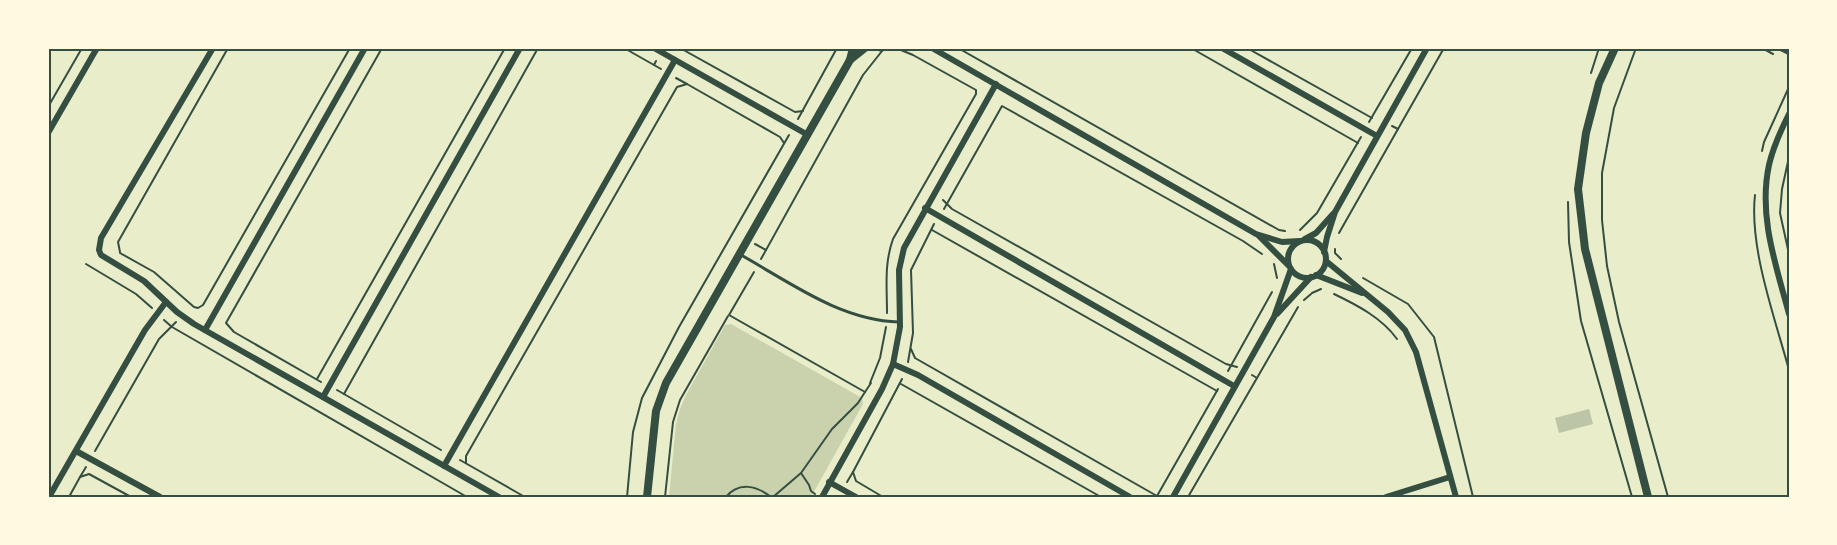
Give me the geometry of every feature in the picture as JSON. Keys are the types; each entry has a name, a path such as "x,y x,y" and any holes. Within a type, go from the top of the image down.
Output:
{"street":[{"path":"48,133 96,48"},
{"path":"213,48 101,238 99,250 102,255 144,281 185,318 499,497"},
{"path":"205,330 364,48"},
{"path":"323,397 520,48"},
{"path":"654,48 808,135"},
{"path":"647,497 654,426 660,397 850,60 853,48"},
{"path":"850,60 865,48"},
{"path":"932,48 1257,234 1301,277 1314,276 1327,279 1368,296"},
{"path":"1222,48 1377,136"},
{"path":"1274,317 1324,266 1327,237 1335,212 1427,48"},
{"path":"1615,48 1599,83 1586,133 1578,189 1585,249 1648,497"},
{"path":"1781,48 1789,52"},
{"path":"444,466 675,60"},
{"path":"822,497 882,389 893,364 900,322 901,259 908,239 996,84"},
{"path":"1789,114 1776,141 1769,165 1765,190 1765,217 1789,314"},
{"path":"925,208 1234,386"},
{"path":"1173,497 1274,317 1290,268 1288,255 1290,249 1316,233 1335,212"},
{"path":"1257,234 1286,242 1315,242 1324,252"},
{"path":"1326,261 1388,312 1405,330 1416,352 1456,497"},
{"path":"49,497 145,330 166,302"},
{"path":"893,364 926,380 1130,497"},
{"path":"76,451 160,497"},
{"path":"1386,497 1450,477"},
{"path":"829,482 856,497"}],"lane":[{"path":"740,254 836,308 860,317 900,322"}],"path":[{"path":"48,107 82,48"},
{"path":"106,275 120,253 118,242 228,48"},
{"path":"120,253 154,272 194,308 203,305 350,48"},
{"path":"382,48 225,323 234,332 525,497"},
{"path":"301,402 317,379 505,48"},
{"path":"344,394 538,48"},
{"path":"624,48 654,65"},
{"path":"680,48 795,112 803,111"},
{"path":"627,497 633,432 642,398 679,327 837,48"},
{"path":"874,48 882,51 886,48"},
{"path":"870,382 880,358 886,322 886,272 893,239 976,94 976,90 896,48"},
{"path":"958,48 1279,230 1293,233 1298,232 1317,213 1412,48"},
{"path":"1191,48 1358,142"},
{"path":"1248,48 1398,129 1444,48"},
{"path":"1636,48 1614,108 1602,173 1602,220 1607,266 1619,322 1668,497"},
{"path":"466,463 466,456 677,87 687,84 780,137 784,143"},
{"path":"1789,157 1782,189 1780,213 1789,254"},
{"path":"947,203 952,209 1226,364 1232,364 1257,378"},
{"path":"931,229 1217,391"},
{"path":"1286,242 1293,233"},
{"path":"911,350 915,358 1157,496 1277,282 1274,266 1279,254"},
{"path":"86,264 136,294 172,327 467,497"},
{"path":"1327,279 1321,290 1348,300 1367,312 1391,330 1403,346"},
{"path":"1188,497 1299,304 1311,294"},
{"path":"664,497 673,422 680,400 729,315"},
{"path":"69,497 159,339 172,327"},
{"path":"901,384 1101,497"},
{"path":"726,497 740,487 750,486 772,497 801,473"},
{"path":"80,477 89,474 131,497"}],"green space":[{"path":"731,324 862,398 863,404 811,497 669,497 676,424 680,409 725,325"}],"building":[{"path":"1589,409 1593,424 1559,433 1555,418"}]}
